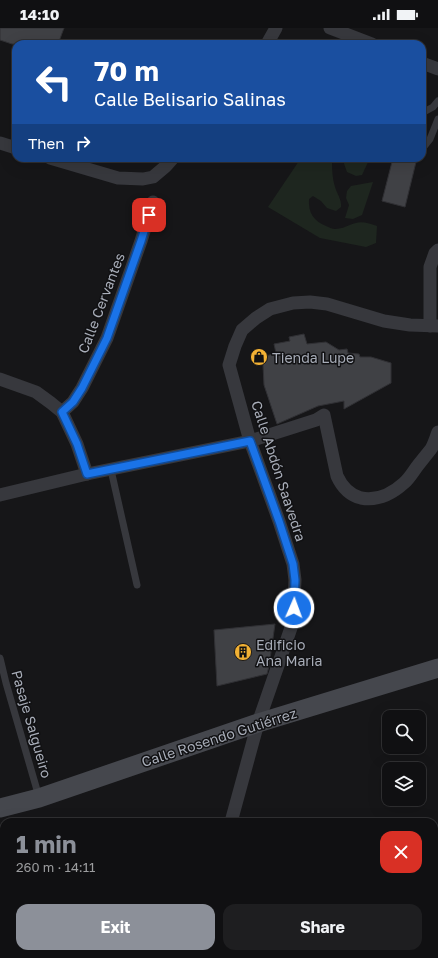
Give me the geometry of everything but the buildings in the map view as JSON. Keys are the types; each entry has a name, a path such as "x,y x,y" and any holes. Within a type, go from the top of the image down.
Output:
{"street":[{"path":"269,40 276,28"},
{"path":"330,28 362,40"},
{"path":"426,64 438,69"},
{"path":"0,143 12,147"},
{"path":"64,162 118,178 143,179 153,177 170,162"},
{"name":"Calle Cervantes","path":"62,412 73,402 82,388 107,338 153,202"},
{"path":"434,326 430,267 435,253 438,250"},
{"name":"Calle Abdón Saavedra","path":"232,818 258,723 293,622 295,580 293,564 250,441 229,365 235,346 242,330 256,318 270,309 293,303 310,302 327,304 384,321 410,325 434,326"},
{"path":"0,379 36,392 62,412 77,444 87,474"},
{"path":"0,495 87,474 250,441 316,420 324,416 337,476 341,483 350,493 355,496 372,499 379,498 404,483 431,449 438,432"},
{"name":"Calle Rosendo Gutiérrez","path":"0,808 39,798 258,723 438,668"}],"lane":[{"path":"426,111 433,107 438,101"},
{"path":"426,144 430,139 438,119"},
{"path":"111,470 137,586"},
{"name":"Pasaje Salgueiro","path":"0,658 39,798"}],"shaded area":[{"path":"298,162 332,162 333,180 341,202 341,207 336,211 327,208 321,201 313,196 309,199 309,204 313,216 318,222 334,229 358,222 377,226 376,243 366,247 320,238 268,207"},
{"path":"343,162 368,162 362,175 356,176 347,172"},
{"path":"373,182 362,215 353,219 345,218 349,205 346,198 347,191 351,186"}],"place":[{"name":"Tienda Lupe","path":"259,357"},
{"name":"Edificio Ana Maria","path":"243,652"}],"route":[{"path":"149,215 107,338 82,388 73,402 62,412 77,444 87,474 250,441 293,564 295,580 294,608"}]}
